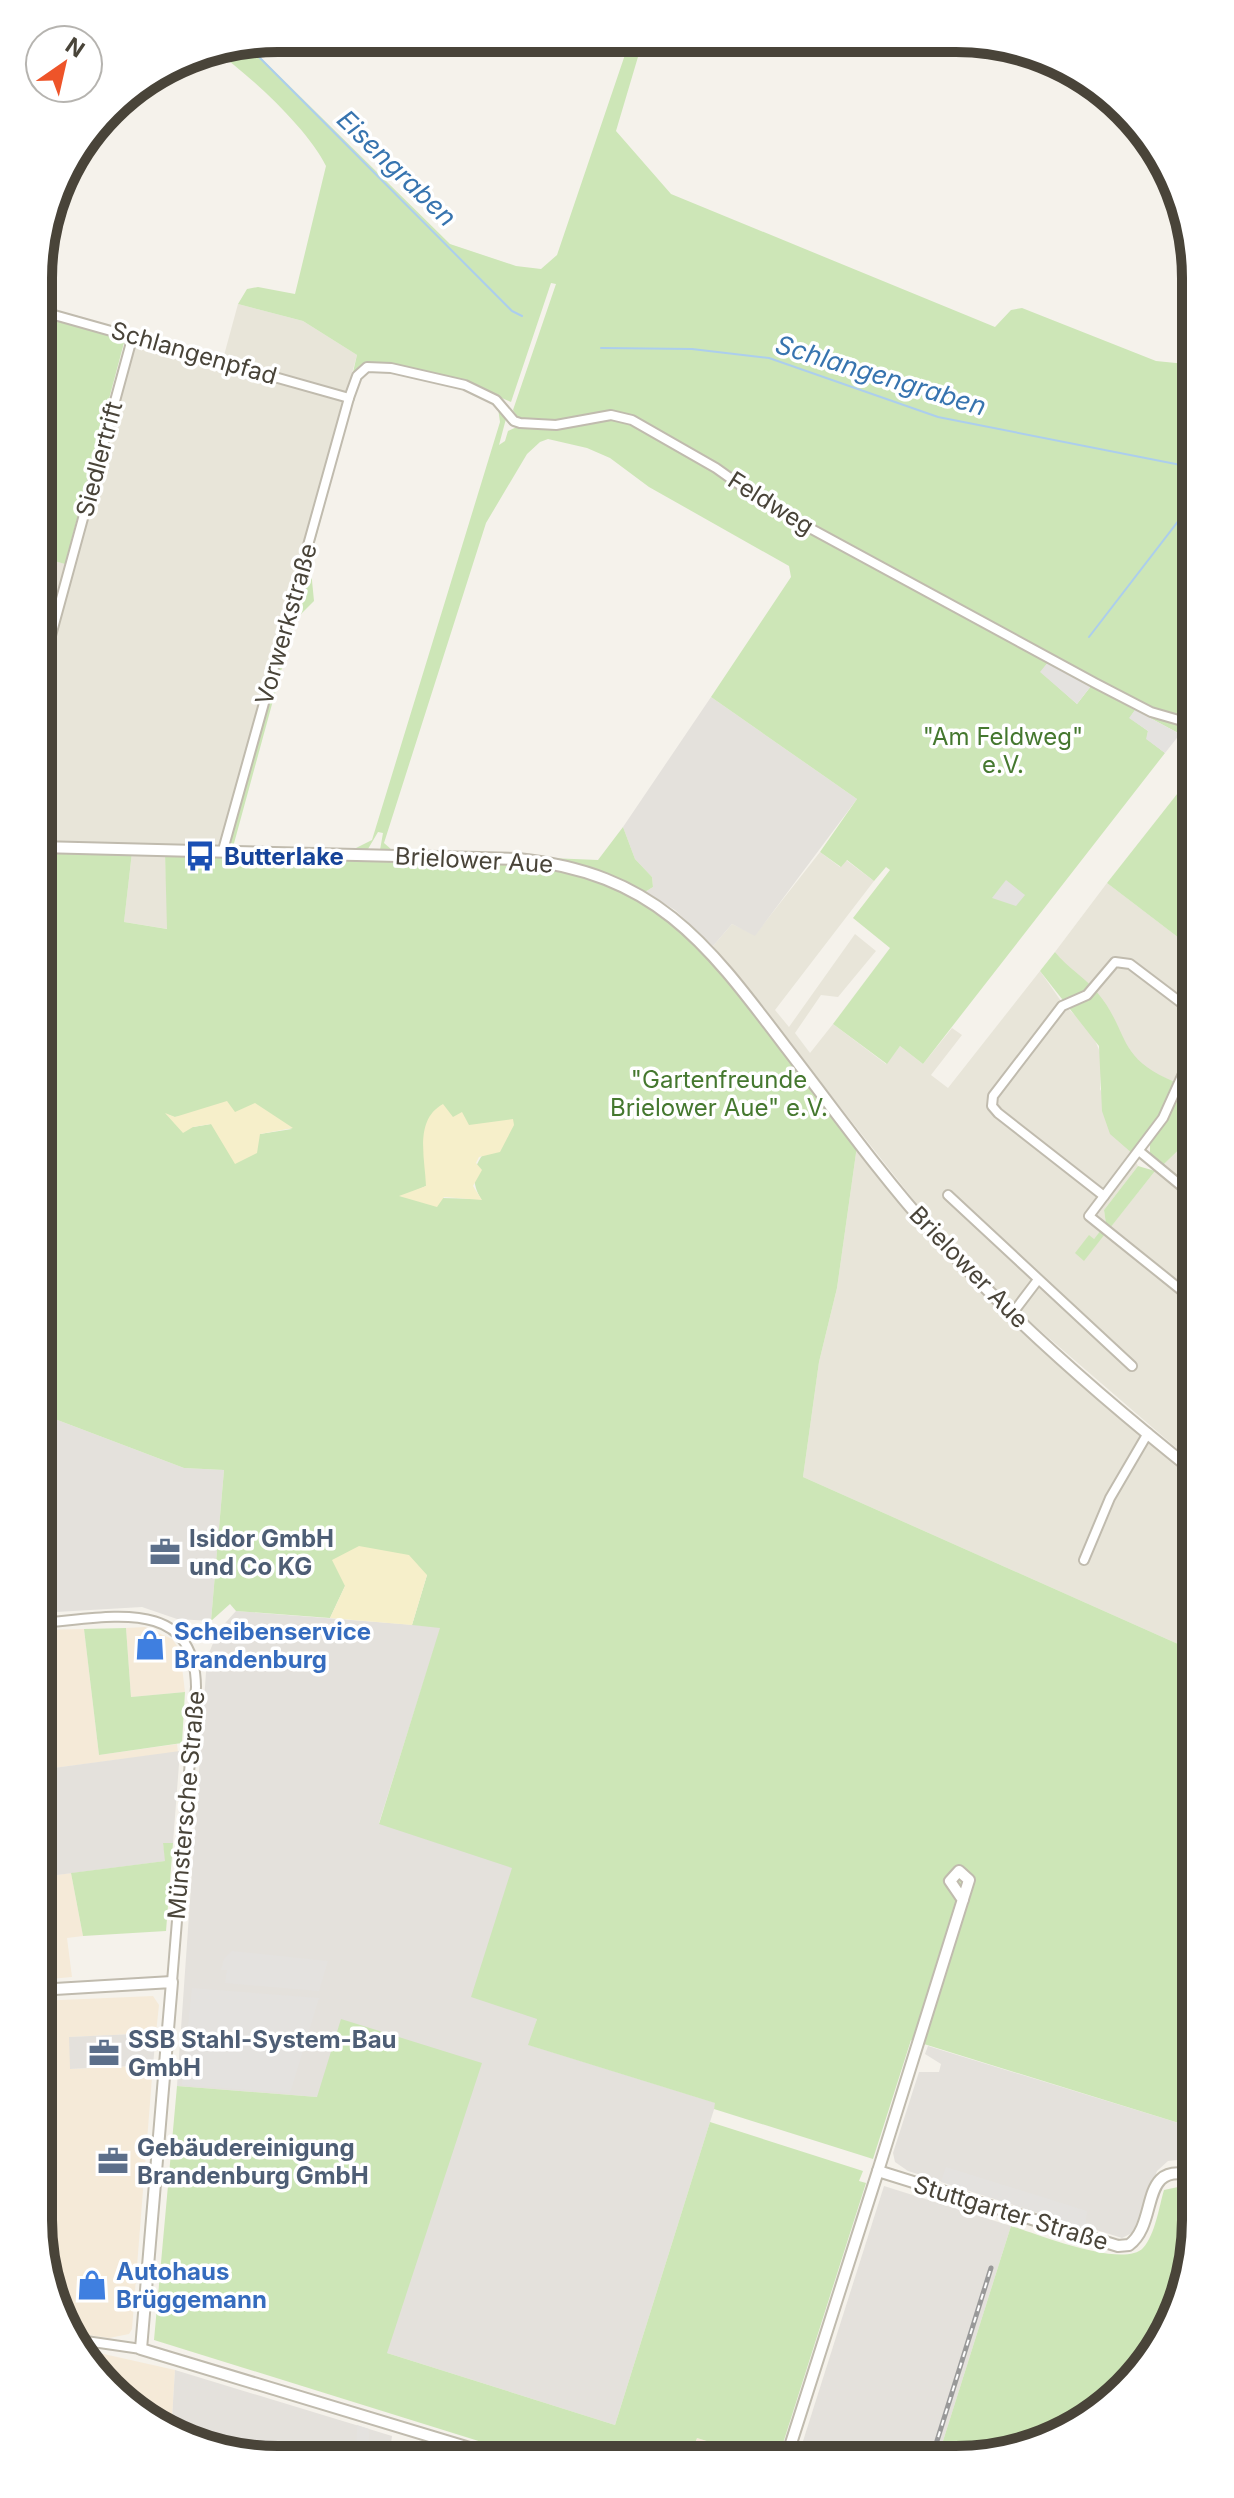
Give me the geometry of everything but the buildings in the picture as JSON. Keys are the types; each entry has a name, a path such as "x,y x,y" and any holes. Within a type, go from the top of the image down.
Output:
{"street":[{"name":"Schlangenpfad","path":"52,314 349,398"},
{"name":"Siedlertrift","path":"52,632 133,335"},
{"name":"Feldweg","path":"349,398 357,376 367,367 375,366 475,389 496,400 520,423 556,425 611,415 632,420 716,468 771,507 1143,709 1182,721"},
{"name":"Vorwerkstraße","path":"223,850 349,398"},
{"name":"Brielower Aue","path":"52,847 548,862 607,877 650,901 708,947 899,1193 1012,1314 1182,1461"},
{"path":"1104,1196 998,1113 992,1106 993,1096 1062,1006 1087,995 1115,962 1130,964 1182,1003"},
{"path":"1182,1079 1172,1103 1089,1216 1182,1291"},
{"path":"1139,1151 1182,1186"},
{"path":"948,1195 1037,1281 1132,1366"},
{"path":"1012,1314 1037,1281"},
{"path":"1084,1560 1110,1498 1148,1433"},
{"name":"Münstersche Straße","path":"52,1623 152,1620 178,1633 194,1657 196,1687 172,1982"},
{"path":"790,2446 963,1900"},
{"path":"52,1989 172,1982 141,2349"},
{"name":"Stuttgarter Straße","path":"878,2171 1118,2246 1129,2245 1140,2234 1162,2177 1182,2173"},
{"path":"87,2341 141,2349 463,2446"}],"shaded area":[{"path":"238,304 303,321 357,355 224,840 215,846 52,843 52,560 73,566 134,343 141,340 223,359"},
{"path":"1049,661 1091,686 1077,704 1040,672"},
{"path":"711,697 857,799 755,936 732,924 713,946 675,910 645,892 653,887 652,877 635,859 623,827"},
{"path":"1135,710 1180,734 1165,753 1146,739 1148,731 1129,718"},
{"path":"132,852 165,853 168,929 124,922"},
{"path":"820,852 840,867 846,860 874,881 775,1010 789,1027 855,934 876,951 838,997 821,995 795,1033 810,1053 833,1024 886,1064 900,1046 923,1064 952,1028 962,1035 931,1075 948,1088 1040,971 1061,1001 1092,1033 1102,1057 1100,1089 1138,1166 1104,1210 1106,1224 1094,1239 1076,1252 1084,1260 1155,1171 1150,1154 1163,1165 1182,1147 1182,1356 1179,1360 1182,1362 1182,1453 1021,1314 931,1222 713,946 732,924 755,935"},
{"path":"1006,880 1025,895 1016,906 992,898"},
{"path":"1107,883 1182,940 1182,1061 1175,1082 1151,1072 1132,1056 1096,991 1071,972 1055,952"},
{"path":"857,1146 1049,1354 1182,1467 1182,1646 803,1477 819,1362 837,1288"},
{"path":"52,1418 184,1468 224,1470 211,1621 177,1619 142,1607 52,1612"},
{"path":"236,1611 441,1627 379,1823 512,1867 537,2019 529,2045 716,2103 615,2425 387,2353 317,2097 177,2086 207,1658 218,1631"},
{"path":"145,1627 172,1639 180,1650 185,1692 131,1697 126,1628"},
{"path":"84,1629 99,1755 177,1744 178,1752 52,1768 52,1630"},
{"path":"180,1751 173,1843 163,1843 166,1861 57,1875 52,1827 52,1768"},
{"path":"52,1827 57,1875 71,1873 83,1936 67,1938 72,1977 52,1979"},
{"path":"232,1951 328,1961 319,1991 225,1983 227,1970 221,1970 224,1959"},
{"path":"192,1988 319,1998 290,2093 182,2085"},
{"path":"153,1996 159,2005 156,2033 70,2037 71,2069 153,2065 132,2329 129,2334 109,2338 83,2334 64,2293 56,2264 52,2220 52,2000"},
{"path":"156,2033 153,2065 70,2069 69,2037"},
{"path":"928,2046 1182,2124 1182,2159 1168,2161 1157,2171 1134,2232 1122,2238 908,2171 895,2162 893,2153 919,2072 939,2072 941,2064 925,2054"},
{"path":"946,2167 1087,2211 1085,2228 941,2182"},
{"path":"884,2186 1011,2226 941,2446 801,2446"},
{"path":"95,2352 175,2370 172,2419 118,2380"},
{"path":"175,2370 392,2436 391,2446 249,2444 220,2438 172,2419"},
{"path":"357,2425 369,2429 368,2446 356,2446"},
{"path":"697,2438 723,2446 694,2446"}],"green space":[{"path":"626,52 639,52 616,131 671,194 995,327 1011,310 1022,308 1156,361 1182,364 1182,718 1153,710 776,504 633,416 605,414 546,424 518,418 513,410 556,284 551,283 511,402 465,383 373,362 360,366 351,381 357,355 303,321 238,304 247,289 258,287 295,294 326,166 306,136 276,103 225,59 256,53 450,244 516,266 541,269 557,255"},
{"path":"52,317 125,339 65,564 52,560"},
{"path":"357,386 310,560 314,601 295,620 233,847 229,839"},
{"name":"\"Am Feldweg\" e.V.","path":"498,408 507,415 499,445 505,441 508,431 519,426 553,428 620,418 715,470 769,508 1049,661 1041,672 1077,704 1091,686 1135,710 1130,718 1148,731 1147,739 1165,753 923,1064 900,1046 887,1064 833,1024 890,948 853,918 890,870 886,867 874,881 847,860 841,867 820,852 857,799 711,697 791,577 789,566 649,487 610,458 587,448 548,439 540,442 527,454 486,523 384,843 392,850 380,850 383,833 378,832 368,849 354,849 372,840 500,422"},
{"path":"1135,710 1182,725 1180,734"},
{"path":"1182,788 1182,940 1107,883"},
{"path":"623,827 635,859 652,877 653,887 645,892 590,868 550,858 598,860"},
{"name":"\"Gartenfreunde Brielower Aue\" e.V.","path":"52,851 132,852 124,922 167,929 165,853 547,865 623,889 681,927 740,991 857,1146 837,1288 819,1362 803,1477 1182,1646 1182,2124 911,2040 873,2159 714,2109 715,2103 528,2045 537,2019 471,1997 512,1868 379,1824 440,1628 412,1625 427,1575 345,1586 330,1618 236,1611 230,1604 211,1621 224,1470 184,1468 52,1418","holes":["235,1112 292,1129 260,1134 211,1124 193,1127 166,1114 174,1117","514,1125 488,1149 476,1166 474,1176 481,1199 401,1197 426,1186"]},
{"path":"1055,952 1096,991 1132,1053 1156,1073 1175,1082 1167,1102 1133,1154 1110,1134 1102,1111 1099,1046 1040,971"},
{"path":"1182,1087 1182,1147 1163,1165 1150,1154 1150,1141 1175,1105"},
{"path":"1138,1166 1155,1171 1110,1228 1106,1224 1104,1210"},
{"path":"1101,1230 1105,1234 1084,1261 1075,1253 1089,1235 1094,1239"},
{"path":"126,1628 131,1697 185,1692 182,1743 99,1755 84,1629"},
{"path":"163,1843 173,1843 166,1931 83,1936 71,1873 165,1861"},
{"path":"341,2019 482,2063 387,2353 615,2425 710,2122 863,2171 859,2181 866,2183 782,2446 723,2446 697,2438 694,2446 501,2446 154,2340 177,2086 317,2097"},
{"path":"1179,2181 1182,2182 1182,2235 1170,2293 1152,2333 1116,2380 1069,2416 1029,2434 985,2444 941,2446 1011,2226 1079,2248 1118,2255 1133,2253 1143,2248 1151,2236 1164,2190 1178,2187"}],"sand":[{"path":"227,1101 235,1112 255,1103 293,1128 260,1134 257,1153 235,1164 211,1124 193,1127 183,1133 165,1113 175,1117"},
{"path":"443,1104 453,1117 462,1112 469,1125 513,1119 514,1125 500,1152 479,1157 476,1163 482,1170 473,1186 482,1200 444,1197 437,1207 399,1196 426,1186 425,1130 434,1111"},
{"path":"359,1546 409,1555 427,1575 412,1625 330,1618 345,1586 332,1560"}],"waterway":[{"name":"Eisengraben","path":"255,53 512,311 522,316"},
{"name":"Schlangengraben","path":"601,348 692,349 769,358 938,417 1182,465"},
{"path":"1089,637 1182,516"}],"railway":[{"path":"935,2446 991,2268"}],"place":[{"name":"Butterlake","path":"200,856"},
{"name":"Isidor GmbH und Co KG","path":"165,1552"},
{"name":"Scheibenservice Brandenburg","path":"150,1645"},
{"name":"SSB Stahl-System-Bau GmbH","path":"104,2053"},
{"name":"Gebäudereinigung Brandenburg GmbH","path":"113,2161"},
{"name":"Autohaus Brüggemann","path":"92,2285"}]}
